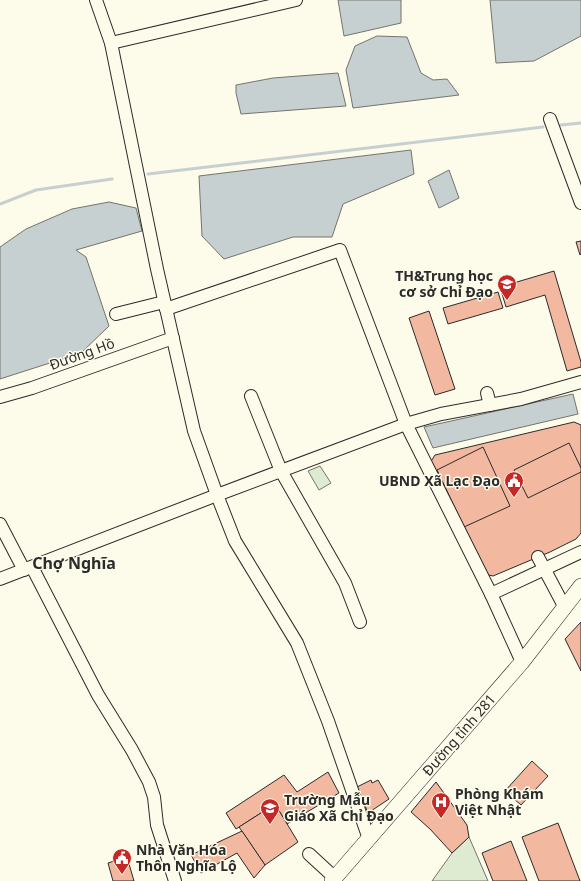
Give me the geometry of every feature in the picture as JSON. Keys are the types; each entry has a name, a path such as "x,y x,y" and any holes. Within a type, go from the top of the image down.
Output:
{"main road":[{"name":"Đường tỉnh 281","path":"334,880 522,662 581,586"}],"street":[{"path":"96,0 111,43 165,306 194,431 235,541 297,643 328,721 369,839"},
{"path":"111,43 296,0"},
{"path":"550,119 581,204"},
{"path":"116,314 165,306 340,250 406,424 491,594 522,662"},
{"name":"Đường Hồ","path":"0,397 32,388 173,338"},
{"path":"0,579 281,470 406,424 488,399 521,399 581,382"},
{"path":"251,396 281,470 345,584 360,622"},
{"path":"0,524 28,568 98,695 132,750 149,782 154,797 157,825 172,870"},
{"path":"491,594 581,552"},
{"path":"538,557 546,569 564,606"},
{"path":"309,854 334,880"}],"green space":[{"path":"320,466 331,483 319,490 308,471"},
{"path":"469,837 488,881 432,881 452,853"}],"shaded area":[{"path":"338,0 401,0 401,23 344,36"},
{"path":"490,0 581,0 581,36 534,61 496,63"},
{"path":"377,36 407,37 421,73 433,80 447,79 459,95 353,108 346,70 355,46"},
{"path":"338,73 346,106 241,114 236,93 236,85 273,78"},
{"path":"411,150 414,174 343,204 332,237 293,237 224,259 202,236 199,176"},
{"path":"449,170 459,198 439,208 428,181"},
{"path":"109,202 136,208 142,231 76,250 86,257 109,326 81,353 0,379 0,247 26,229 72,209"},
{"path":"573,394 578,414 433,448 424,427"}],"building":[{"path":"581,241 581,254 580,255 576,242"},
{"path":"554,271 581,362 581,367 567,371 545,295 506,307 500,287"},
{"path":"498,292 503,308 448,324 443,308"},
{"path":"429,311 455,389 435,395 409,318"},
{"name":"UBND Xã Lạc Đạo","path":"574,422 581,425 581,533 576,539 550,552 493,576 484,574 430,463 435,455"},
{"name":"UBND Xã Lạc Đạo","path":"569,443 581,468 581,472 528,498 514,470"},
{"path":"483,447 510,506 464,527 437,470"},
{"path":"581,622 581,671 565,639"},
{"path":"532,761 548,776 521,805 505,791"},
{"path":"328,772 339,793 287,824 275,804 236,829 226,813 284,775 297,792"},
{"path":"371,780 372,783 378,780 389,799 368,813 357,787"},
{"name":"Phòng Khám Việt Nhật","path":"436,782 467,825 469,837 452,853 430,829 411,812"},
{"path":"275,804 298,842 265,865 239,827"},
{"path":"558,823 580,881 539,881 522,837"},
{"path":"242,831 265,865 254,878 237,853 201,873 191,855"},
{"path":"511,841 527,881 493,881 482,853"},
{"name":"Nhà Văn Hóa Thôn Nghĩa Lộ","path":"127,857 134,881 113,881 108,863"}],"waterway":[{"path":"561,125 581,123"},
{"path":"148,174 543,127"},
{"path":"0,204 36,190 112,179"}],"place":[{"name":"TH&Trung học cơ sở Chỉ Đạo","path":"507,301"},
{"name":"UBND Xã Lạc Đạo","path":"514,498"},
{"name":"Phòng Khám Việt Nhật","path":"441,819"},
{"name":"Trường Mẫu Giáo Xã Chỉ Đạo","path":"270,825"},
{"name":"Nhà Văn Hóa Thôn Nghĩa Lộ","path":"122,875"}],"district":[{"name":"Chợ Nghĩa","path":"74,563"}]}
